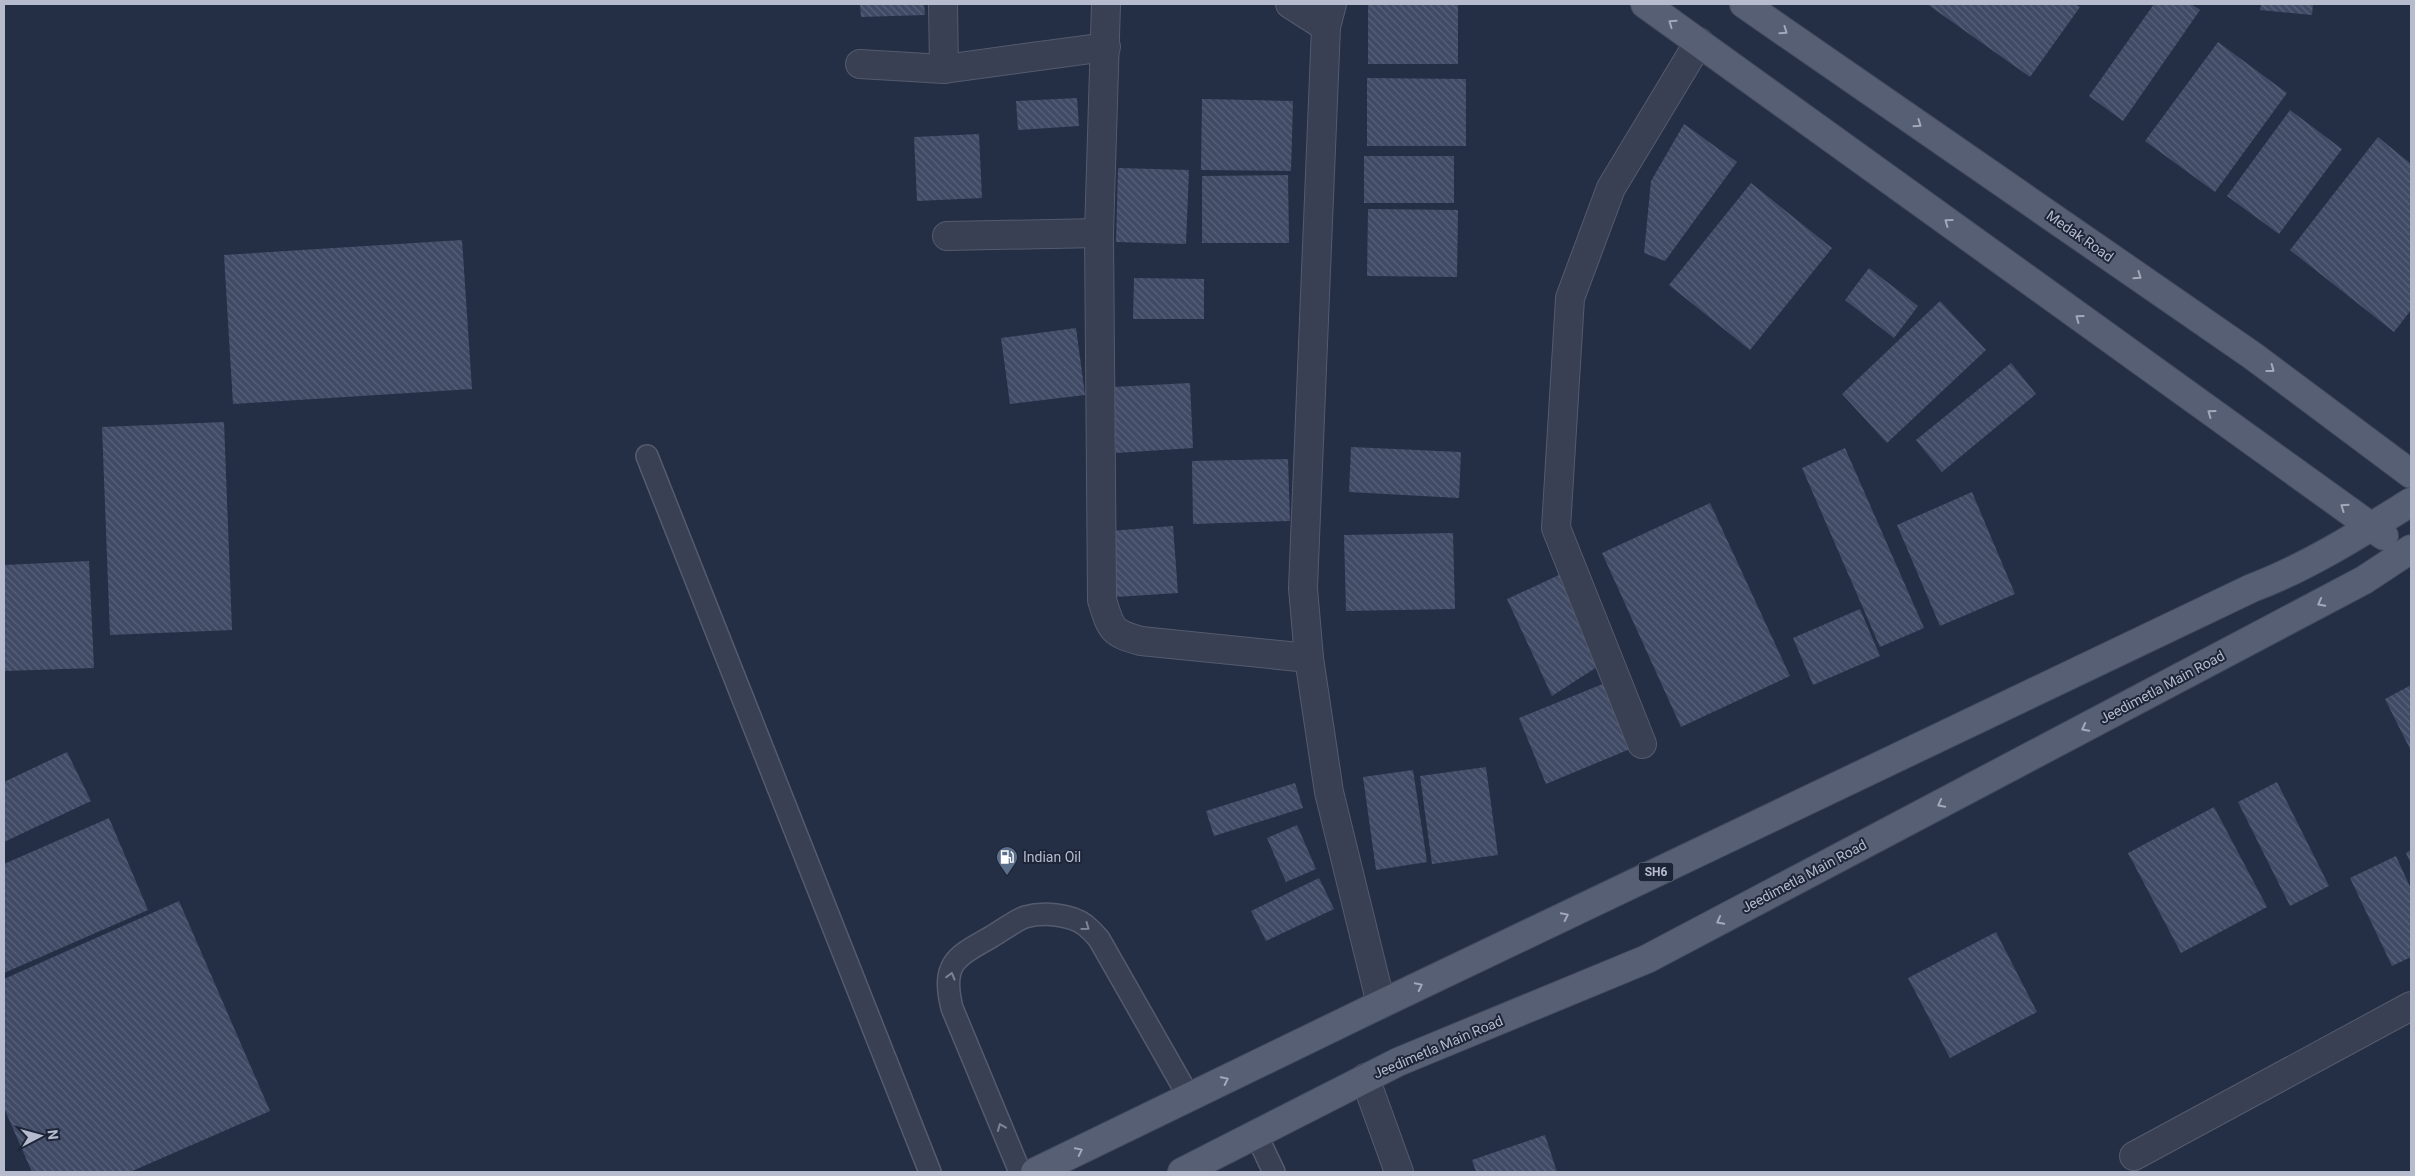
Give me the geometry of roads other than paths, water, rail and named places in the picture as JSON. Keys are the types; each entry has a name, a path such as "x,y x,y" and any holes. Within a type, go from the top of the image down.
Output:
{"main road":[{"path":"1645,4 2251,442 2409,552"},
{"name":"Medak Road","path":"1744,4 2253,356 2411,474"},
{"path":"2372,526 2411,502"},
{"name":"SH6","path":"1035,1172 1381,1004 2252,588 2279,578 2372,526"},
{"name":"Jeedimetla Main Road","path":"1182,1172 1398,1062 1647,959 2364,580 2409,552"}],"street":[{"path":"944,4 944,69"},
{"path":"1106,4 1099,233 1102,600 1110,625 1120,635 1142,641 1309,658"},
{"path":"1290,4 1329,15 1303,588 1309,658 1329,792 1381,1004"},
{"path":"1642,744 1556,528 1570,298 1611,188 1699,42"},
{"path":"860,64 944,69 1106,47"},
{"path":"947,236 1099,233"},
{"path":"2134,1156 2411,1006"},
{"path":"1365,1078 1399,1172"}],"lane":[{"path":"647,456 930,1172"},
{"path":"1020,1172 952,1008 948,989 950,973 958,956 1024,918 1045,914 1064,917 1085,924 1099,939 1190,1097"},
{"path":"1256,1134 1274,1172"}],"place":[{"name":"Indian Oil","path":"1007,876"}]}
